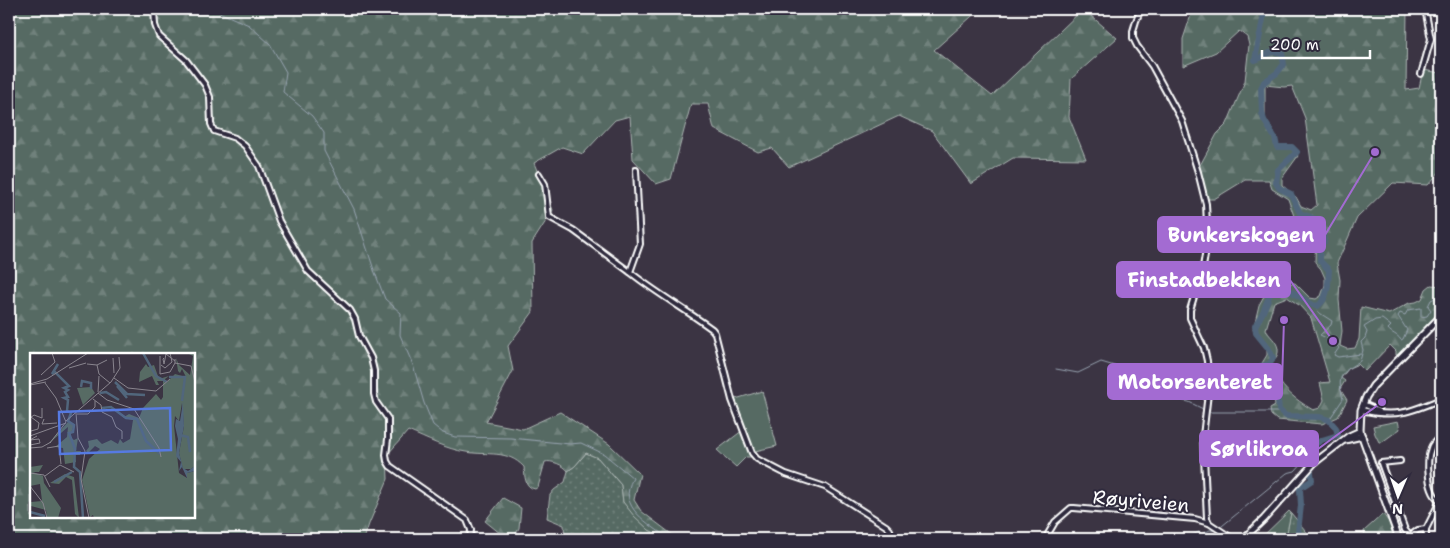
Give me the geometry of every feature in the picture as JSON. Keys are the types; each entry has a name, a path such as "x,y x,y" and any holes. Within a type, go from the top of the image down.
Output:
{"main road":[{"path":"1398,539 1361,433 1362,407 1376,383 1441,316"},
{"path":"1243,539 1318,459 1344,440 1361,433"}],"street":[{"path":"154,9 155,25 159,36 186,60 205,85 210,97 211,124 214,131 235,138 246,146 259,166 278,220 308,271 350,310 355,319 359,336 371,358 374,370 376,402 388,419 387,461 395,471 467,520 471,530 470,539"},
{"path":"1141,9 1133,31 1133,38 1152,66 1182,121 1206,204 1208,224 1206,249 1203,267 1190,310 1190,318 1208,361 1208,385 1203,436 1205,510 1209,523 1233,539"},
{"path":"1420,74 1431,36 1425,9"},
{"path":"630,272 640,244 636,170"},
{"path":"540,174 545,184 549,217 573,230 645,284 712,329 717,340 732,400 752,454 786,474 826,487 886,526 890,530 892,539"},
{"path":"1362,407 1381,412 1403,414 1441,399"},
{"path":"1426,539 1426,529 1441,500 1434,496 1432,491 1429,464 1432,446 1441,436"},
{"path":"1400,461 1381,463 1405,530 1410,536 1418,530 1426,529"},
{"name":"Røyriveien","path":"1045,539 1055,522 1070,509 1074,508 1195,519 1209,523"}],"green space":[{"path":"9,9 980,9 934,50 992,96 1083,9 1117,38 1071,79 1069,117 1086,159 1013,158 971,184 932,131 899,116 789,167 772,148 758,152 714,129 708,104 691,104 671,179 656,184 633,159 630,116 615,120 583,154 562,147 534,163 553,210 532,243 533,312 508,346 513,371 486,422 523,429 560,412 609,444 640,474 634,500 641,511 678,539 664,539 649,530 634,516 623,502 621,485 598,458 586,453 568,471 557,464 545,462 538,487 535,489 527,484 524,467 518,461 504,455 451,449 408,431 387,455 388,479 364,539 9,539"},
{"path":"1193,9 1407,9 1406,90 1419,88 1423,70 1441,73 1434,110 1441,112 1441,170 1428,185 1393,183 1357,218 1337,263 1340,280 1339,300 1342,331 1340,346 1347,349 1355,348 1359,339 1361,307 1389,314 1409,303 1422,299 1426,289 1431,285 1441,286 1441,311 1398,355 1396,355 1396,351 1390,345 1365,371 1358,364 1349,368 1341,378 1345,381 1340,389 1347,400 1338,417 1322,424 1277,420 1271,415 1270,409 1275,406 1274,397 1258,385 1259,368 1267,355 1267,348 1253,330 1259,305 1269,287 1295,283 1310,298 1316,299 1321,296 1325,285 1325,278 1315,262 1316,226 1294,216 1288,199 1272,189 1269,180 1245,180 1214,199 1206,199 1198,169 1217,134 1227,124 1245,81 1249,45 1247,37 1239,31 1216,52 1183,66 1183,39","holes":["1265,85 1292,86 1305,118 1317,205 1311,210 1301,206 1296,197 1282,185 1282,178 1298,156 1293,148 1276,148 1274,134 1265,123","1287,297 1299,305 1311,318 1330,382 1320,383 1324,400 1320,408 1313,410 1295,398 1280,382 1272,382 1266,379 1268,368 1278,352 1276,343 1266,329 1274,302"]},
{"path":"762,391 777,446 755,451 751,457 746,457 736,467 717,450 743,430 732,400"},
{"path":"1398,421 1400,429 1382,442 1379,442 1373,426"},
{"path":"586,453 598,458 621,485 623,502 649,530 664,539 565,539 564,525 547,518 550,495 565,482 568,471"},
{"path":"503,498 521,508 519,528 513,539 502,539 501,534 485,521"},
{"path":"1289,511 1291,513 1287,532 1289,539 1260,539"},
{"path":"1291,513 1310,536 1318,539 1289,539 1287,532"},
{"path":"1383,514 1391,525 1396,539 1365,539 1364,531"}],"waterway":[{"path":"216,9 249,25 270,44 286,72 283,92 312,116 324,133 324,151 354,209 385,299 401,313 400,335 413,365 424,403 433,425 443,433 455,437 511,438 570,444 581,443 604,454 633,478 629,489 629,498 637,514 669,539"},
{"path":"1265,9 1255,60 1277,52 1282,53 1284,64 1277,73 1264,82 1261,88 1262,113 1275,138 1277,147 1292,147 1297,152 1278,170 1276,183 1279,188 1291,194 1300,213 1321,221 1324,242 1320,247 1320,261 1329,270 1326,294 1318,306 1313,305 1284,287 1272,289 1255,326 1256,333 1269,349 1273,358 1270,364 1261,366 1261,379 1265,384 1277,390 1279,410 1286,416 1320,417 1329,420 1336,428 1338,435 1322,440 1306,450 1311,454 1309,459 1312,480 1300,488 1301,505 1298,532 1304,539"},
{"path":"1329,420 1343,399 1340,380 1344,372 1360,361 1363,350 1361,342 1367,332 1364,327 1375,320 1382,319 1391,326 1388,329 1401,340 1407,330 1398,316 1400,313 1405,315 1408,310 1421,308 1421,317 1427,316 1431,310 1428,306 1431,300 1441,295"},
{"path":"1318,306 1318,312 1332,321 1331,325 1320,335 1333,341 1339,348 1334,355 1338,357 1361,354"},
{"path":"1056,369 1078,373 1101,362 1128,370 1148,393 1189,402 1203,409"},
{"path":"1209,412 1281,412"},
{"path":"1222,526 1287,473 1295,471 1306,459 1309,459"},
{"path":"1188,539 1199,532 1202,534 1210,530 1217,531"}],"place":[{"name":"Bunkerskogen","path":"1375,152"},
{"name":"Motorsenteret","path":"1284,320"},
{"name":"Finstadbekken","path":"1333,341"},
{"name":"Sørlikroa","path":"1382,402"}]}
